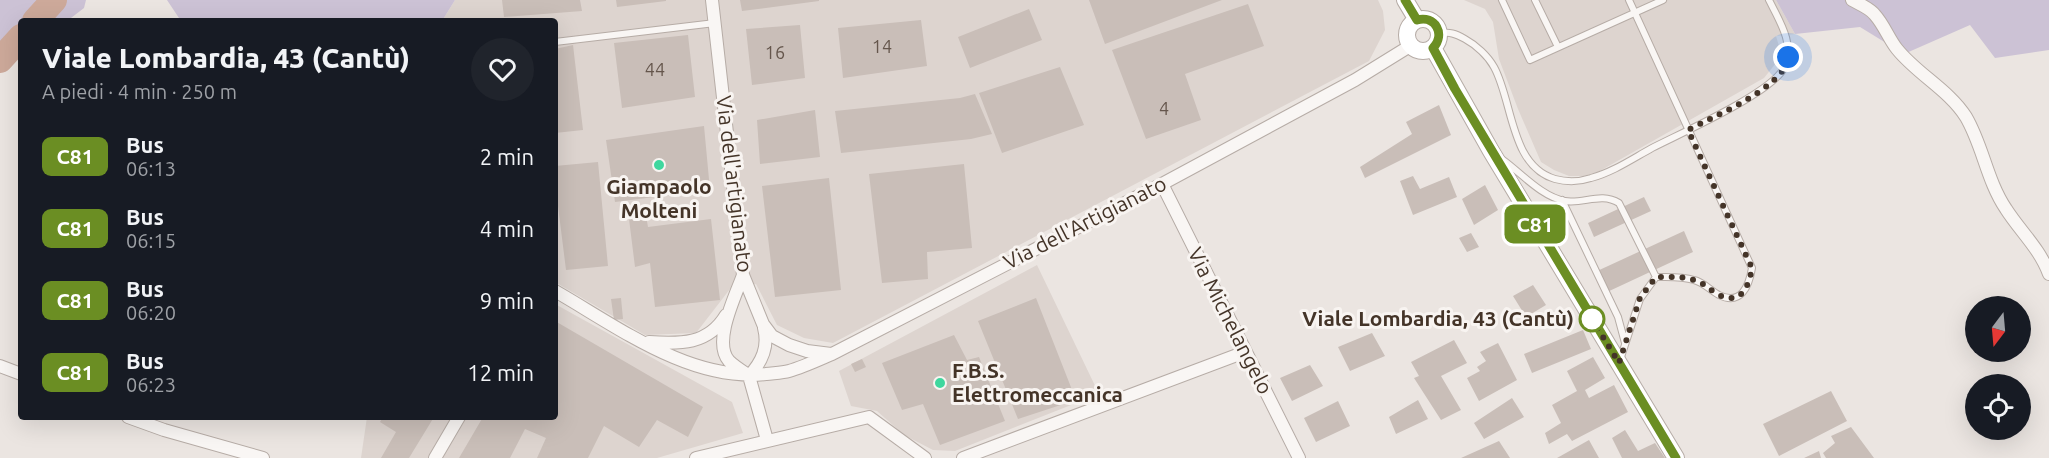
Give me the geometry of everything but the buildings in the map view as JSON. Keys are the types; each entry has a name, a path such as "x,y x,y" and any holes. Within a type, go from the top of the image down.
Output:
{"main road":[{"path":"1405,0 1417,20"},
{"path":"1436,41 1429,50 1419,51 1410,46 1407,36 1409,26 1422,19 1436,24 1436,41 1491,151 1676,458"}],"street":[{"name":"Via dell'artigianato","path":"712,0 743,274 763,324 772,336 807,351 832,354"},
{"path":"1852,0 1874,13 1897,49 1965,116 2005,208 2026,234 2049,274"},
{"name":"Via dell'Artigianato","path":"558,293 684,362 749,376 788,372 832,354 1162,184 1355,80 1410,46"},
{"name":"Via Michelangelo","path":"1162,184 1299,458"},
{"name":"Via dell'Artigianato","path":"743,274 722,337 723,350 728,360 749,376"},
{"name":"Via dell'Artigianato","path":"643,341 679,344 697,341 722,322 733,303"},
{"path":"763,324 767,337 764,353 759,365 749,376 767,440"},
{"path":"963,458 1245,352"},
{"path":"0,366 18,373"},
{"path":"696,458 869,417 925,458"},
{"path":"137,420 263,458"},
{"path":"435,458 457,420"}],"lane":[{"path":"1502,0 1530,60 1663,0"},
{"path":"1535,0 1558,47"},
{"path":"1619,363 1640,298 1656,277 1677,276 1696,280 1720,296 1732,299 1740,296 1750,282 1752,268 1629,0"},
{"path":"1436,41 1448,32 1459,35 1472,43 1495,68 1523,152 1540,173 1554,179 1575,181 1594,178 1743,101 1768,85 1784,70 1788,57 1786,35 1769,0"},
{"path":"558,42 714,23"},
{"path":"1491,151 1545,193 1562,200 1603,197 1619,203 1656,277"},
{"path":"1562,200 1618,317 1625,343"}],"shaded area":[{"path":"0,0 86,0 84,8 71,18 18,18 18,58 0,73"},
{"path":"167,0 455,0 444,18 179,18"},
{"path":"455,0 1378,0 1383,11 1385,30 1369,61 833,343 804,338 777,325 756,284 730,289 696,333 645,335 558,284 558,18 444,18"},
{"path":"1464,0 1776,0 1795,34 1776,36 1779,46 1776,63 1764,78 1598,172 1583,176 1569,176 1541,162 1499,59 1493,22 1485,9"},
{"path":"1776,0 2049,0 2049,50 1995,58 1970,25 1904,54 1860,27 1795,34"},
{"path":"1037,265 1099,394 955,451 933,450 904,435 877,411 851,406 839,371"},
{"path":"558,306 732,402 743,433 657,458 361,458 367,420 558,420"}],"waterway":[{"path":"38,18 54,0"},
{"path":"0,60 18,40"}],"bus line":[{"name":"C81","path":"1405,0 1417,20 1427,19 1436,24 1439,39 1433,48 1455,89 1676,458"}],"place":[{"name":"Giampaolo Molteni","path":"659,165"},
{"name":"Viale Lombardia, 43 (Cantù)","path":"1592,319"},
{"name":"F.B.S. Elettromeccanica","path":"940,383"}],"route":[{"path":"1592,319 1619,363 1640,298 1656,277 1677,276 1696,280 1720,296 1732,299 1740,296 1750,282 1752,268 1688,130 1768,85 1784,70 1788,57"}]}
